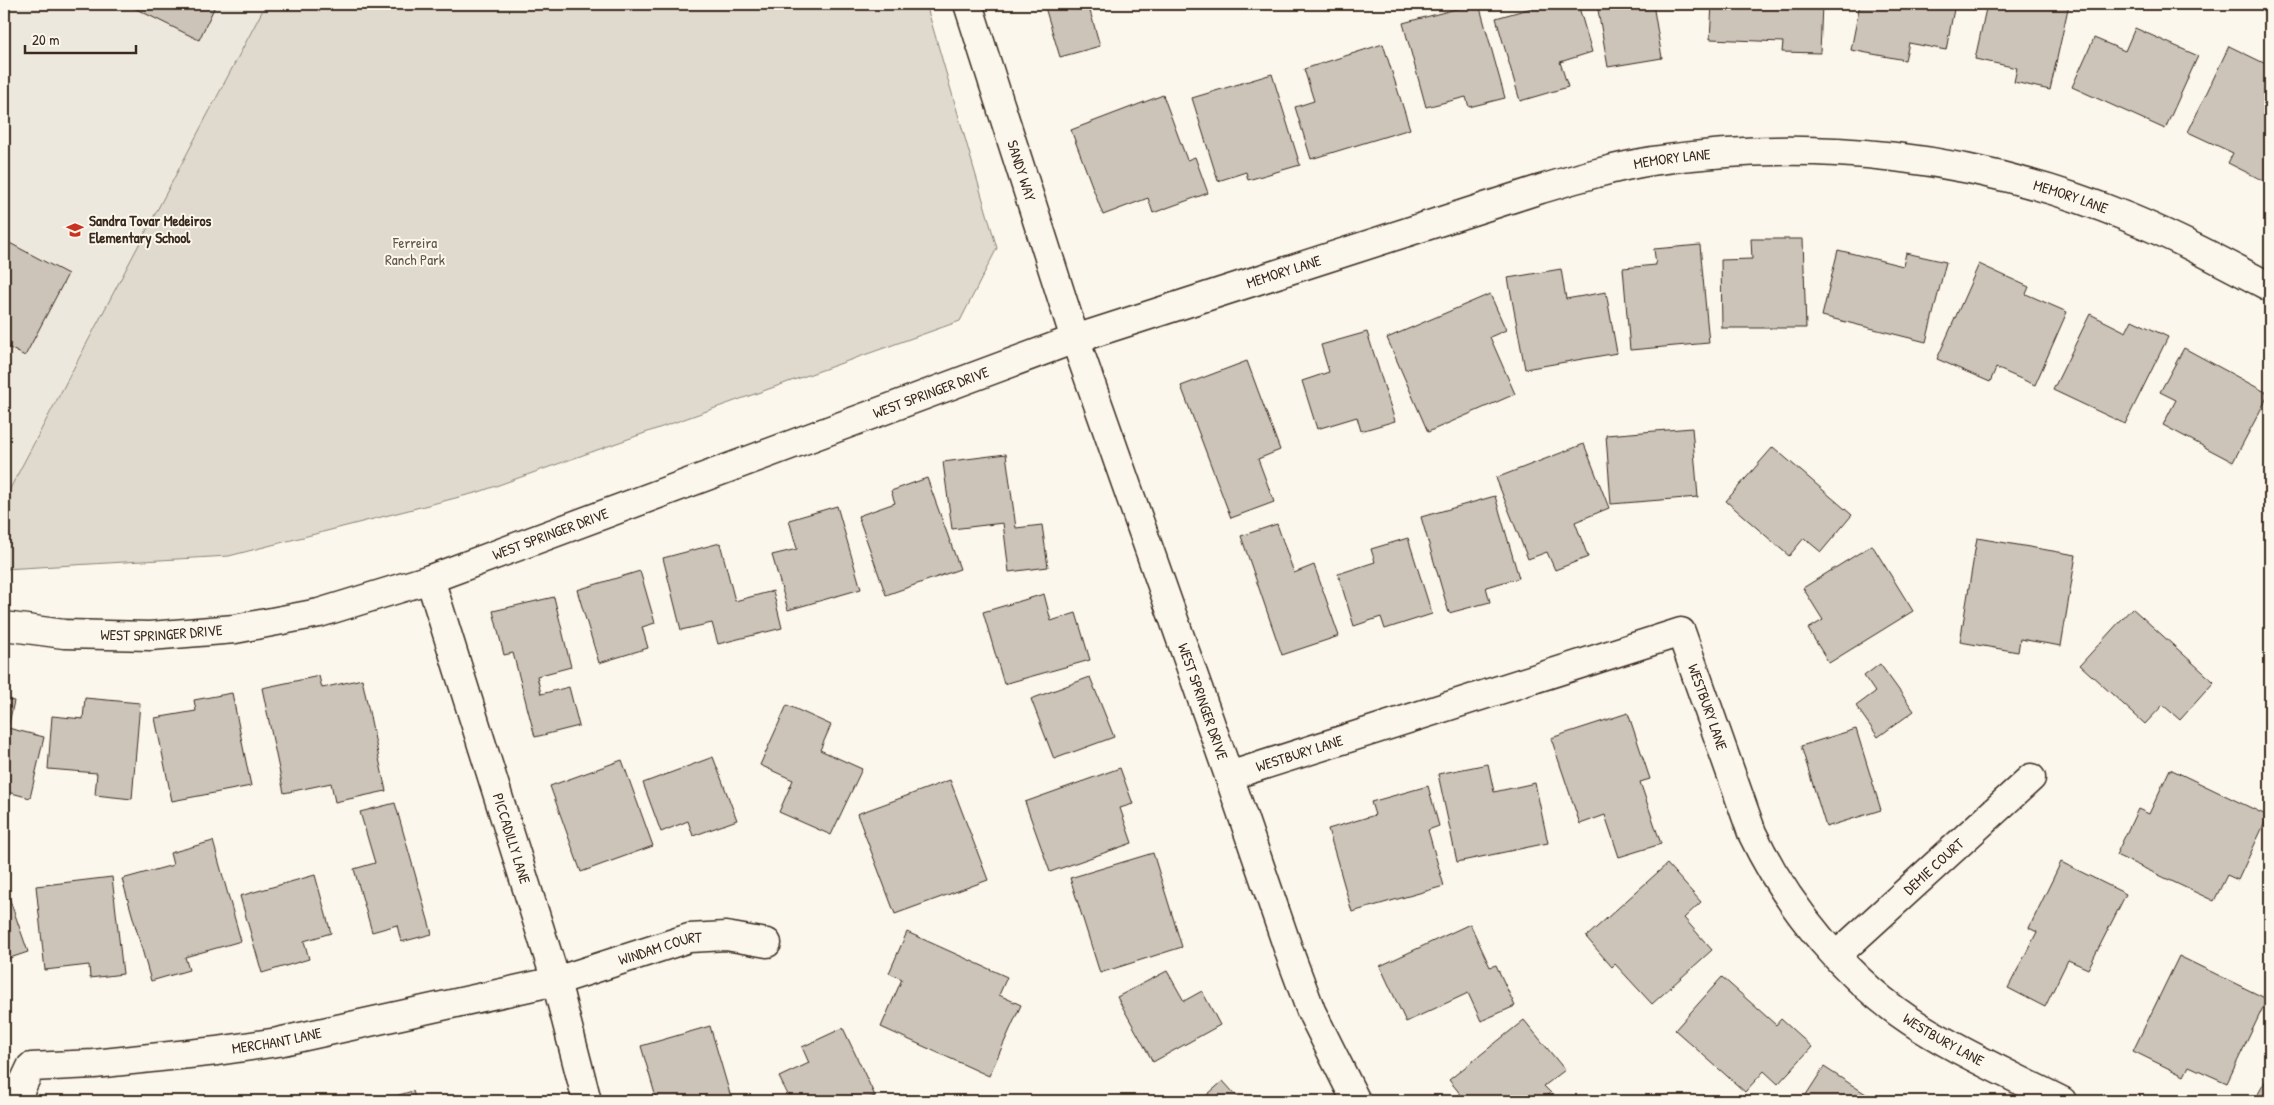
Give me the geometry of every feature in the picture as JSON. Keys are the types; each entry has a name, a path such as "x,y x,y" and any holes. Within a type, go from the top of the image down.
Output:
{"street":[{"name":"SANDY WAY","path":"968,4 1076,338"},
{"name":"MEMORY LANE","path":"1076,338 1598,173 1651,161 1765,150 1877,153 1928,160 1992,173 2047,188 2125,216 2192,246 2270,287"},
{"name":"WEST SPRINGER DRIVE","path":"4,626 64,634 150,636 235,629 319,613 430,579 1076,338 1311,1011 1356,1101"},
{"name":"PICCADILLY LANE","path":"430,579 556,981 587,1101"},
{"name":"WESTBURY LANE","path":"1229,776 1681,632 1752,833 1790,901 1837,956 1883,1000 1918,1026 2062,1101"},
{"name":"DEMIE COURT","path":"1837,956 2031,778"},
{"name":"WINDAM COURT","path":"556,981 689,938 726,936 767,943"},
{"name":"MERCHANT LANE","path":"15,1101 31,1066 94,1064 217,1051 278,1042 556,981"}],"shaded area":[{"name":"Sandra Tovar Medeiros Elementary School","path":"4,4 266,4 4,500"}],"green space":[{"name":"Ferreira Ranch Park","path":"266,4 926,4 997,248 960,321 479,492 229,556 4,569 4,500"}],"building":[{"path":"126,4 216,4 199,40"},
{"path":"1044,4 1088,4 1100,46 1060,57"},
{"path":"1479,4 1505,98 1469,107 1466,97 1426,107 1403,23"},
{"path":"1546,4 1578,4 1592,52 1560,62 1568,87 1520,101 1496,18"},
{"path":"1597,4 1653,4 1662,58 1608,67"},
{"path":"1712,4 1822,4 1820,53 1782,52 1783,42 1710,39"},
{"path":"1860,4 1955,4 1946,50 1909,43 1905,60 1851,50"},
{"path":"1987,4 2069,4 2050,90 2014,82 2017,68 1975,59"},
{"path":"2135,28 2198,56 2165,129 2072,87 2094,38 2125,51"},
{"path":"1383,44 1410,129 1311,159 1295,107 1314,101 1304,69"},
{"path":"2229,46 2270,66 2270,184 2228,163 2233,153 2188,132"},
{"path":"1272,74 1300,165 1248,180 1246,172 1218,181 1192,98"},
{"path":"1163,95 1187,160 1195,157 1208,193 1153,213 1148,198 1103,215 1071,130"},
{"path":"1751,239 1803,239 1806,328 1722,328 1721,260 1752,259"},
{"path":"4,240 68,274 25,356 4,345"},
{"path":"1700,245 1709,343 1630,350 1623,268 1656,265 1654,249"},
{"path":"1838,250 1903,266 1906,253 1946,262 1926,342 1822,316"},
{"path":"1979,264 2029,287 2026,294 2067,312 2035,385 1996,368 1990,382 1937,359"},
{"path":"1561,269 1566,299 1606,292 1617,353 1525,369 1508,278"},
{"path":"1490,294 1506,330 1490,337 1515,394 1428,432 1387,338"},
{"path":"2090,314 2126,332 2132,320 2168,337 2125,424 2053,390"},
{"path":"1367,332 1395,421 1361,431 1357,417 1317,429 1302,381 1329,372 1321,345"},
{"path":"2184,348 2269,394 2233,462 2163,425 2176,400 2160,392"},
{"path":"1247,361 1280,450 1258,459 1274,502 1231,518 1181,386"},
{"path":"1692,428 1698,497 1611,504 1606,435"},
{"path":"1584,444 1609,508 1575,522 1588,557 1555,570 1547,552 1528,559 1496,478"},
{"path":"1773,447 1852,515 1821,552 1804,538 1789,556 1726,501"},
{"path":"1006,454 1016,528 1042,525 1048,567 1009,572 1003,523 952,529 943,462"},
{"path":"927,478 960,569 886,595 858,516 895,503 891,491"},
{"path":"1495,496 1519,578 1486,587 1490,602 1449,613 1421,517"},
{"path":"837,506 861,589 788,610 772,555 797,549 789,520"},
{"path":"1277,524 1294,573 1314,565 1339,636 1282,655 1241,536"},
{"path":"1408,538 1432,614 1385,629 1381,617 1354,626 1338,574 1375,562 1371,549"},
{"path":"1977,538 2076,555 2061,646 2020,639 2018,652 1960,642"},
{"path":"720,543 735,601 773,591 782,628 718,644 712,623 681,630 663,558"},
{"path":"1872,545 1913,611 1829,663 1808,629 1823,620 1803,588"},
{"path":"640,571 655,623 642,627 648,648 599,663 577,590"},
{"path":"1044,594 1051,621 1076,613 1090,660 1004,684 983,612"},
{"path":"554,597 571,667 537,676 541,694 569,687 579,726 535,737 513,653 504,655 493,611"},
{"path":"2132,608 2214,682 2180,720 2163,705 2145,724 2080,665"},
{"path":"1880,664 1914,711 1878,737 1856,706 1875,692 1864,676"},
{"path":"319,676 322,688 362,679 386,791 335,802 331,783 284,793 262,688"},
{"path":"1090,677 1114,737 1054,759 1031,699"},
{"path":"232,693 251,786 172,801 155,718 196,711 194,700"},
{"path":"85,698 140,703 132,799 95,795 97,773 48,769 52,716 83,719"},
{"path":"4,699 14,701 8,728 44,737 30,798 4,791"},
{"path":"787,705 831,725 820,750 862,769 831,835 779,812 793,780 760,765"},
{"path":"1628,713 1650,779 1640,782 1661,844 1619,857 1605,815 1580,824 1551,738"},
{"path":"1856,729 1881,810 1826,827 1801,746"},
{"path":"713,757 737,820 693,836 688,821 661,832 643,783"},
{"path":"622,760 653,846 581,872 550,786"},
{"path":"1488,764 1494,792 1535,783 1548,843 1457,862 1438,774"},
{"path":"1120,768 1133,804 1120,808 1132,843 1050,872 1025,802"},
{"path":"2170,769 2268,816 2238,880 2227,875 2214,901 2116,855 2138,809 2149,814"},
{"path":"950,780 988,880 895,914 857,814"},
{"path":"1428,786 1439,826 1428,830 1444,886 1352,912 1328,829 1375,815 1371,802"},
{"path":"395,803 432,934 401,942 397,925 372,932 354,869 375,863 360,812"},
{"path":"213,841 241,941 185,957 189,970 151,981 122,879 173,865 170,853"},
{"path":"1153,853 1182,947 1100,973 1070,878"},
{"path":"2061,862 2126,894 2088,969 2068,960 2045,1007 2008,988 2037,932 2029,928"},
{"path":"1667,864 1701,902 1684,918 1712,950 1652,1004 1615,964 1612,967 1586,937"},
{"path":"315,875 331,933 304,941 309,959 262,973 240,896"},
{"path":"112,877 123,974 90,978 89,965 45,970 36,886"},
{"path":"4,883 28,952 4,960"},
{"path":"1470,924 1490,967 1496,965 1515,1006 1481,1021 1468,993 1406,1022 1380,966"},
{"path":"907,932 1007,977 999,995 1021,1005 989,1076 881,1027 902,979 889,973"},
{"path":"2179,956 2267,999 2227,1083 2189,1066 2184,1076 2133,1051"},
{"path":"1167,971 1184,1001 1202,991 1220,1025 1153,1062 1117,997"},
{"path":"1722,977 1776,1025 1781,1019 1812,1047 1778,1084 1764,1071 1745,1092 1675,1030"},
{"path":"1524,1020 1565,1070 1544,1086 1551,1093 1541,1101 1466,1101 1449,1080"},
{"path":"710,1026 732,1101 657,1101 641,1046"},
{"path":"843,1028 875,1096 863,1101 791,1101 779,1077 809,1063 802,1047"},
{"path":"1824,1067 1869,1096 1866,1101 1802,1101"},
{"path":"2270,1073 2270,1101 2254,1101"},
{"path":"1223,1081 1241,1101 1200,1101"},
{"path":"413,1091 416,1101 378,1101"}],"place":[{"name":"Sandra Tovar Medeiros Elementary School","path":"75,230"}]}
